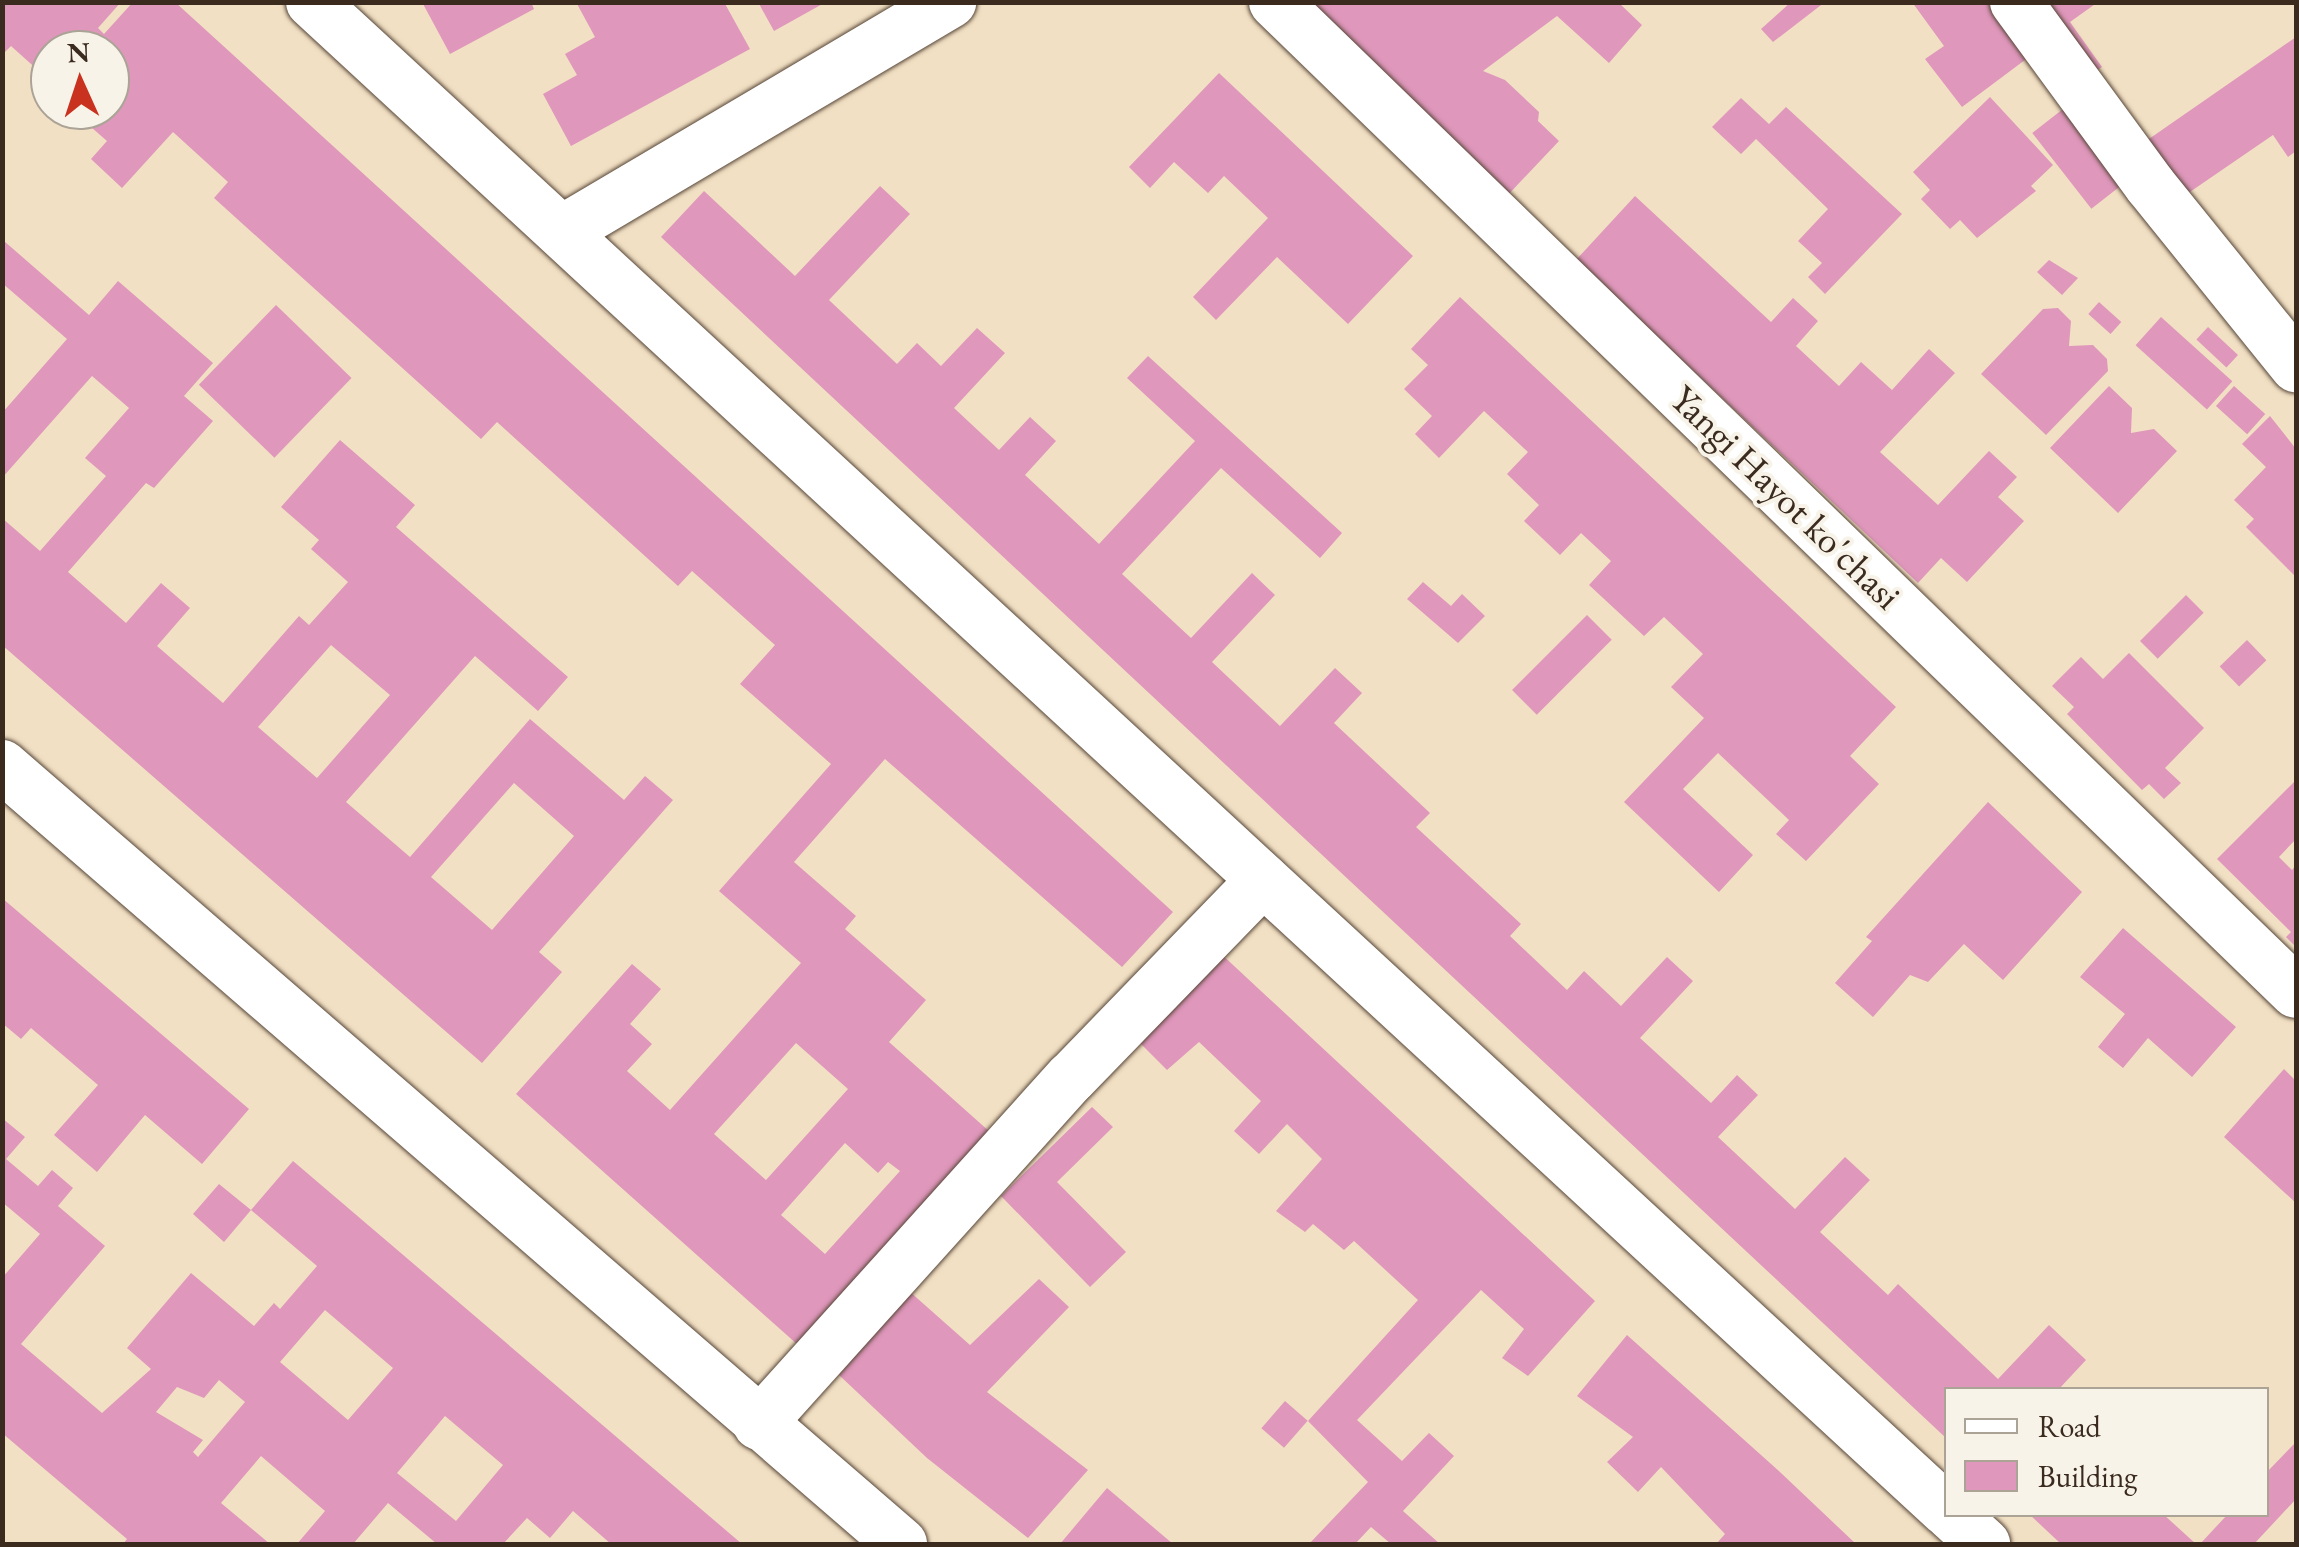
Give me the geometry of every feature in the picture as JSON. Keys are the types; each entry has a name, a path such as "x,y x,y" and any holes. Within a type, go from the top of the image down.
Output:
{"street":[{"path":"312,2 1944,1507"},
{"path":"563,231 950,2"},
{"name":"Yangi Hayot ko'chasi","path":"1275,2 2296,992"},
{"path":"2016,2 2150,185 2296,366"},
{"path":"2,766 902,1544"},
{"path":"760,1424 1070,1078 1262,880"},
{"path":"1954,1517 1984,1544"}],"building":[{"path":"2,2 121,2 100,30 30,30 30,63 11,46 2,55"},
{"path":"133,2 175,2 1173,912 1122,967 885,759 794,862 856,916 845,929 926,1000 889,1042 990,1132 798,1345 516,1094 632,964 661,989 630,1024 652,1044 627,1071 670,1110 801,963 719,891 831,764 740,684 775,645 692,571 678,586 497,422 481,439 214,198 228,182 173,132 122,188 91,159 107,141 94,130 130,130 130,30 108,30","holes":["796,1043 848,1089 766,1180 714,1134","845,1143 878,1173 888,1162 900,1171 825,1254 781,1215"]},
{"path":"422,2 531,2 534,9 450,54"},
{"path":"576,2 724,2 750,49 571,146 543,94 577,75 565,54 595,37"},
{"path":"758,2 826,2 774,31"},
{"path":"1298,2 1618,2 1642,25 1609,63 1557,16 1483,71 1505,80 1539,112 1538,121 1559,141 1506,197"},
{"path":"1791,2 1825,2 1773,42 1761,29"},
{"path":"1912,2 1995,2 2033,54 1962,107 1925,59 1944,46"},
{"path":"2050,2 2098,2 2070,22 2102,67 2085,78"},
{"path":"2296,37 2296,151 2288,157 2273,135 2184,196 2146,141"},
{"path":"1219,73 1413,256 1348,324 1277,257 1216,320 1193,297 1268,218 1224,176 1208,193 1174,162 1150,188 1129,167"},
{"path":"1990,97 2053,165 2031,186 2036,191 1977,238 1960,220 1950,229 1921,199 1930,190 1913,172"},
{"path":"1741,98 1769,124 1786,107 1902,214 1825,294 1808,277 1822,263 1798,241 1828,209 1756,139 1741,154 1712,127"},
{"path":"2063,109 2122,185 2091,209 2032,133"},
{"path":"880,186 910,214 829,300 897,364 917,343 941,366 977,328 1005,353 954,408 999,450 1030,417 1056,441 1025,475 1099,544 1195,441 1127,378 1148,356 1342,533 1320,558 1221,468 1122,574 1191,638 1252,573 1275,595 1212,662 1280,726 1335,668 1362,693 1334,723 1430,813 1416,827 1521,924 1510,936 1567,990 1584,971 1621,1006 1667,957 1693,981 1640,1038 1711,1103 1737,1075 1758,1095 1718,1137 1795,1209 1845,1157 1870,1180 1820,1232 1888,1295 1898,1284 1998,1379 2049,1325 2086,1360 2061,1387 1944,1387 1944,1436 661,237 704,191 795,276"},
{"path":"1635,196 1771,322 1793,298 1818,321 1796,346 1839,386 1861,362 1892,390 1929,349 1955,373 1880,452 1938,505 1989,451 2017,477 1998,497 2024,521 1967,582 1941,558 1918,583 1576,260"},
{"path":"4,241 89,315 118,281 213,363 184,396 213,421 154,488 146,483 68,572 126,623 161,583 190,608 157,646 223,703 299,616 309,625 348,582 311,549 319,540 281,507 340,440 415,505 396,527 568,677 538,711 475,656 346,802 410,857 530,719 624,800 645,776 673,800 539,952 562,972 482,1063 2,645 2,518 40,551 106,476 85,458 129,408 92,376 2,478 2,413 67,339 2,283","holes":["331,645 390,695 317,778 258,727","514,783 574,836 492,930 431,877"]},
{"path":"2049,260 2078,278 2062,295 2037,272"},
{"path":"1460,297 1896,707 1850,756 1879,784 1806,861 1776,834 1789,820 1718,753 1683,789 1753,855 1719,892 1624,802 1704,718 1671,687 1703,654 1664,617 1644,636 1589,585 1611,561 1581,533 1560,555 1524,521 1539,505 1507,474 1528,452 1484,411 1439,458 1415,434 1432,416 1404,389 1428,365 1411,349"},
{"path":"2099,302 2121,322 2111,334 2088,314"},
{"path":"276,305 352,378 274,458 199,385"},
{"path":"2058,308 2071,321 2069,346 2093,345 2107,359 2108,371 2046,435 1981,374 2043,309"},
{"path":"2161,317 2232,381 2207,409 2136,345"},
{"path":"2208,327 2238,355 2226,367 2196,339"},
{"path":"2109,386 2132,408 2131,433 2154,429 2177,451 2118,513 2050,448"},
{"path":"2234,386 2265,414 2247,434 2216,406"},
{"path":"2270,416 2296,449 2296,577 2246,527 2254,519 2234,500 2266,467 2242,444"},
{"path":"1423,582 1451,606 1462,594 1485,616 1458,643 1407,599"},
{"path":"2186,595 2204,613 2158,659 2140,641"},
{"path":"1587,615 1612,640 1537,715 1512,690"},
{"path":"2247,640 2266,660 2239,687 2220,666"},
{"path":"2129,653 2204,728 2165,768 2181,783 2164,799 2149,784 2142,790 2067,714 2074,707 2052,686 2081,657 2103,679"},
{"path":"2296,780 2296,839 2279,857 2292,870 2296,865 2296,947 2286,937 2291,932 2217,859"},
{"path":"1988,802 2082,892 2003,980 1964,944 1928,982 1910,975 1873,1017 1835,983 1872,941 1866,937"},
{"path":"2,898 249,1109 202,1164 145,1115 97,1172 54,1135 98,1085 31,1028 21,1039 2,1023"},
{"path":"2123,928 2236,1027 2192,1077 2148,1038 2123,1068 2098,1047 2125,1014 2080,977"},
{"path":"1218,951 1595,1301 1528,1376 1502,1358 1524,1329 1481,1290 1357,1420 1402,1461 1429,1433 1454,1456 1403,1511 1440,1544 1391,1544 1371,1527 1355,1544 1309,1544 1368,1482 1308,1421 1418,1300 1354,1241 1344,1250 1313,1224 1305,1232 1276,1211 1322,1159 1287,1124 1259,1154 1234,1131 1261,1101 1199,1042 1167,1070 1140,1043"},
{"path":"2284,1069 2296,1081 2296,1203 2224,1137"},
{"path":"1092,1107 1113,1127 1057,1182 1126,1252 1090,1287 1001,1196"},
{"path":"2,1118 25,1137 6,1159 38,1186 52,1170 73,1188 58,1206 105,1246 21,1344 102,1413 151,1369 127,1348 191,1273 254,1326 274,1303 280,1309 317,1266 251,1210 293,1161 742,1544 611,1544 573,1511 550,1538 527,1518 503,1544 437,1544 388,1503 353,1544 297,1544 325,1511 261,1456 221,1503 270,1544 123,1544 127,1539 2,1433 2,1278 40,1234 2,1202","holes":["325,1310 393,1368 348,1420 280,1362","219,1380 245,1402 198,1457 193,1452 203,1440 156,1412 177,1387 204,1398","445,1416 503,1465 456,1521 397,1473"]},
{"path":"219,1184 251,1210 224,1242 193,1214"},
{"path":"1039,1279 1069,1307 987,1392 1088,1470 1028,1538 927,1458 839,1375 909,1291 970,1345"},
{"path":"1627,1335 1856,1544 1716,1544 1725,1534 1661,1467 1638,1492 1607,1462 1633,1437 1577,1396"},
{"path":"1285,1401 1308,1421 1284,1448 1261,1428"},
{"path":"2296,1442 2296,1499 2254,1544 2200,1544 2225,1517 2269,1517 2269,1470"},
{"path":"1107,1488 1173,1544 1060,1544"},
{"path":"2032,1517 2166,1517 2196,1544 2061,1544"}]}
